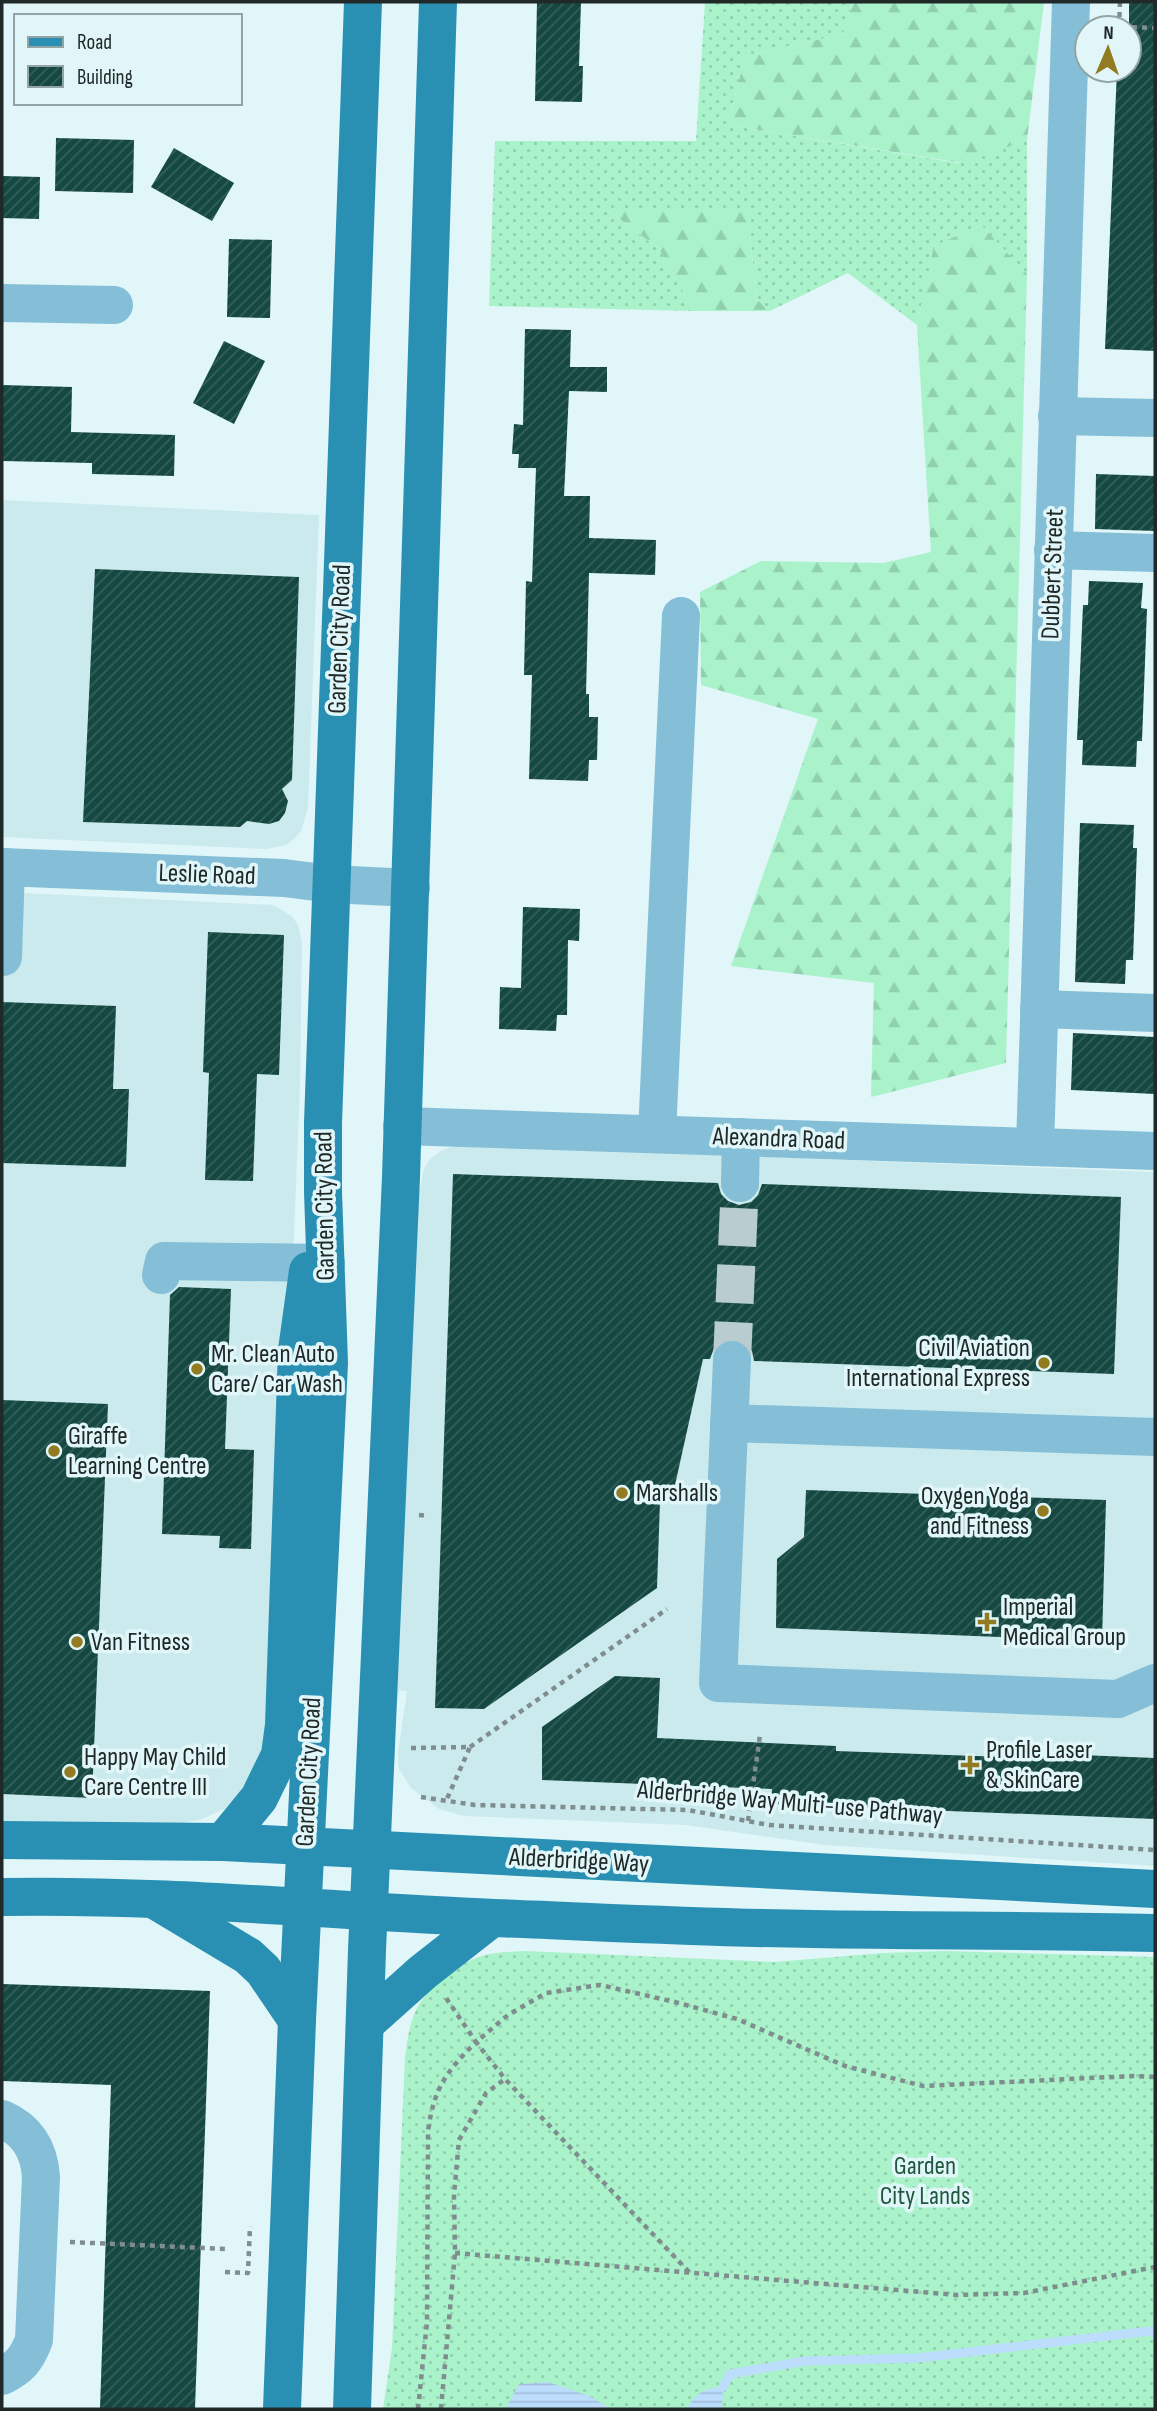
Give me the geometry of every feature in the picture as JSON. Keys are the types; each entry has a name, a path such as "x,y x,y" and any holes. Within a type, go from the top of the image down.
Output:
{"main road":[{"name":"Garden City Road","path":"282,2409 297,2020 329,1363 318,1263 323,1192 331,884 363,2"},
{"path":"352,2409 369,1911 411,888 438,2"},
{"path":"223,1842 259,1798 280,1755 284,1725 297,1350 318,1263"},
{"name":"Alderbridge Way","path":"2,1840 223,1842 1155,1889"},
{"path":"2,1897 153,1899 492,1918 812,1929 1155,1933"},
{"path":"153,1899 247,1956 263,1970 297,2020"},
{"path":"365,2024 422,1972 492,1918"}],"street":[{"name":"Dubbert Street","path":"1035,1147 1057,416 1078,84"},
{"path":"2,303 114,305"},
{"path":"1057,416 1155,418"},
{"path":"1053,550 1155,554"},
{"path":"657,1135 681,616"},
{"name":"Leslie Road","path":"4,867 284,878 331,884 411,888"},
{"path":"3,957 4,867"},
{"path":"1039,1009 1155,1013"},
{"name":"Alexandra Road","path":"402,1126 1155,1151"},
{"path":"740,1184 741,1137"},
{"path":"161,1275 164,1261 318,1263"},
{"path":"732,1360 718,1684 1118,1699 1155,1683"},
{"path":"729,1423 1155,1437"},
{"path":"2,2119 26,2134 40,2162 34,2340 18,2368 2,2376"}],"path":[{"path":"446,1801 470,1747 667,1609"},
{"path":"748,1821 760,1735"},
{"path":"411,1748 470,1747"},
{"name":"Alderbridge Way Multi-use Pathway","path":"421,1797 474,1805 688,1810 769,1825 1155,1850"},
{"path":"418,2409 426,2322 428,2131 432,2104 441,2082 476,2042 508,2015 546,1993 600,1985 675,2002 737,2019 845,2066 923,2086 1155,2077"},
{"path":"439,1989 505,2079 689,2272"},
{"path":"441,2409 455,2253 454,2195 459,2140 486,2093 505,2079"},
{"path":"225,2272 248,2273 250,2227"},
{"path":"38,2241 226,2249"},
{"path":"455,2253 957,2295 1024,2293 1155,2267"}],"shaded area":[{"path":"2,500 319,515 308,808 301,831 295,838 286,845 267,849 2,837"},
{"path":"2,892 273,905 292,916 298,925 302,941 300,1086 274,1727 241,1791 224,1809 199,1820 174,1824 2,1823"},
{"path":"456,1145 1155,1172 1155,1866 825,1845 686,1825 464,1816 439,1809 411,1788 399,1769 398,1754 407,1691 399,1690 397,1705 411,1190 420,1189 424,1169 430,1159"}],"green space":[{"path":"705,2 853,2 843,34 745,56 728,125 958,163 1027,140 1027,274 981,225 935,246 917,325 848,273 770,311 756,299 748,211 606,209 659,249 694,311 489,306 495,141 696,141"},
{"path":"853,2 1044,2 1027,140 962,163 728,125 745,56 843,34"},
{"path":"605,208 748,210 756,299 770,311 694,311 659,249"},
{"path":"981,225 1027,274 1006,1063 871,1097 874,983 731,966 818,719 701,685 700,592 761,561 884,563 931,552 917,325 934,246"},
{"name":"Garden City Lands","path":"525,1951 774,1962 944,1951 1155,1957 1155,2409 383,2409 392,2348 405,2058 412,2022 416,2010 427,1994 444,1977 463,1964 487,1955"}],"water":[{"path":"548,2382 589,2396 612,2409 508,2409 507,2406 519,2384"},
{"path":"723,2387 722,2409 687,2409 702,2392"}],"building":[{"path":"537,2 581,2 579,66 583,66 582,102 535,101"},
{"path":"1129,2 1155,2 1155,351 1105,349 1116,84 1143,84 1143,14 1129,14"},
{"path":"56,138 134,140 133,193 55,191"},
{"path":"174,148 234,183 212,221 151,187"},
{"path":"2,176 40,177 39,219 2,218"},
{"path":"229,239 272,240 270,318 227,317"},
{"path":"525,329 571,330 570,367 607,367 607,392 569,391 564,496 590,496 589,538 656,540 655,575 589,573 586,694 589,694 589,717 598,717 597,760 589,760 588,781 529,779 532,675 524,675 526,581 532,582 536,468 518,468 519,454 512,454 514,424 523,425"},
{"path":"224,341 265,361 234,424 193,403"},
{"path":"2,385 72,387 71,432 175,435 174,476 92,474 92,463 2,461"},
{"path":"1096,474 1155,476 1155,531 1095,529"},
{"path":"95,569 299,577 292,780 282,789 288,801 285,813 279,821 269,824 247,821 240,827 83,822"},
{"path":"1089,581 1143,583 1141,608 1147,609 1142,741 1137,741 1136,767 1082,765 1083,740 1077,740 1083,605 1088,605"},
{"path":"1080,823 1134,825 1133,848 1137,848 1133,960 1126,960 1125,984 1075,982"},
{"path":"523,907 580,909 579,941 568,940 567,1015 557,1015 556,1031 499,1029 500,987 521,988"},
{"path":"208,932 284,935 279,1075 257,1074 253,1181 205,1180 209,1073 203,1072"},
{"path":"2,1002 116,1006 113,1089 129,1089 126,1167 2,1163"},
{"path":"1073,1033 1155,1037 1155,1094 1071,1090"},
{"path":"453,1174 718,1183 721,1194 728,1201 739,1205 751,1202 758,1195 762,1184 1121,1197 1114,1374 754,1361 752,1351 744,1342 734,1338 723,1340 714,1348 710,1359 703,1359 671,1503 660,1502 657,1588 484,1709 435,1708"},
{"name":"Mr. Clean Auto Care/ Car Wash","path":"179,1287 231,1289 225,1449 254,1450 251,1549 219,1548 220,1536 162,1534 170,1295"},
{"path":"2,1400 108,1404 92,1798 2,1794"},
{"path":"806,1490 1106,1500 1102,1641 776,1628 777,1559 804,1537"},
{"path":"615,1676 660,1678 657,1738 836,1746 836,1751 1056,1759 1056,1754 1155,1758 1155,1819 771,1804 772,1789 542,1780 542,1727"},
{"path":"2,1984 210,1991 195,2409 100,2409 111,2085 2,2081"}],"waterway":[{"path":"723,2387 730,2374 805,2361 917,2358 1151,2331 1155,2334"}],"tunnel":[{"path":"732,1360 740,1183"}],"place":[{"name":"Civil Aviation International Express","path":"1044,1363"},
{"name":"Mr. Clean Auto Care/ Car Wash","path":"197,1369"},
{"name":"Giraffe Learning Centre","path":"54,1451"},
{"name":"Marshalls","path":"622,1493"},
{"name":"Oxygen Yoga and Fitness","path":"1043,1511"},
{"name":"Imperial Medical Group","path":"987,1622"},
{"name":"Van Fitness","path":"77,1642"},
{"name":"Profile Laser & SkinCare","path":"970,1765"},
{"name":"Happy May Child Care Centre III","path":"70,1772"}]}
